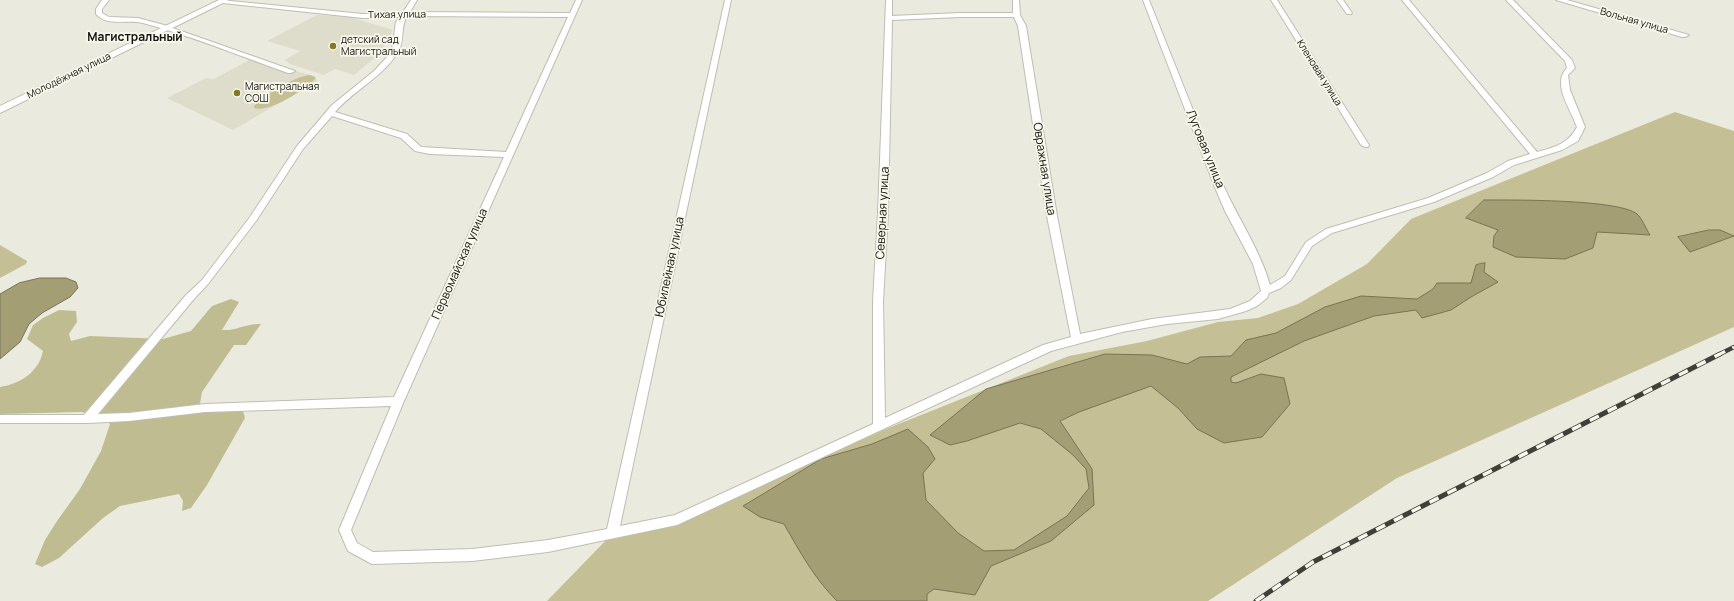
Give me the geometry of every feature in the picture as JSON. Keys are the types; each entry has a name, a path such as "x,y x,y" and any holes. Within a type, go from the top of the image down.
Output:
{"street":[{"path":"106,0 99,9 99,14 102,17 110,19 140,20 168,28 291,71"},
{"name":"Тихая улица","path":"224,0 246,4 363,16 396,16 406,14 572,15"},
{"name":"Молодёжная улица","path":"0,110 224,0"},
{"path":"87,419 190,297 205,282 253,219 300,148 330,113 377,73 389,60 396,50 400,22 414,0"},
{"name":"Первомайская улица","path":"579,0 398,401 346,530 352,547 372,558 472,555 548,546 612,534"},
{"name":"Юбилейная улица","path":"612,534 728,0"},
{"name":"Северная улица","path":"879,425 878,301 883,213 889,0"},
{"name":"Овражная улица","path":"1016,0 1017,15 1022,26 1052,216 1076,338"},
{"name":"Луговая улица","path":"1146,0 1230,212 1258,266 1264,293"},
{"name":"Кленовая улица","path":"1274,0 1365,145"},
{"path":"1340,0 1349,13"},
{"path":"1405,0 1535,155"},
{"path":"612,534 677,520 1040,351 1076,338 1167,320 1236,311 1252,304 1264,293 1278,286 1288,278 1309,244 1329,231 1431,200 1490,175 1511,163 1559,148 1574,139 1581,127 1577,113 1567,93 1564,79 1565,74 1571,68 1568,60 1509,0"},
{"name":"Вольная улица","path":"1559,0 1685,35"},
{"path":"889,18 960,15 1017,15"},
{"path":"330,113 404,136 421,150 499,153 509,155"},
{"path":"0,418 87,419 129,417 205,408 398,401"}],"shaded area":[{"name":"детский сад Магистральный","path":"317,15 350,17 393,30 378,55 354,75 335,69 324,75 290,64 285,60 300,51 267,41"},
{"name":"Магистральная СОШ","path":"251,59 292,73 296,71 316,77 317,81 233,130 167,98 206,78 214,79"},
{"path":"310,75 315,77 315,79 286,100 261,109 254,108 259,101 273,91 296,79"},
{"path":"1675,112 1734,131 1734,327 1397,478 1208,601 547,601 612,534 677,520 886,429 1069,356 1147,341 1218,322 1258,318 1298,304 1367,264 1411,219"},
{"path":"1484,200 1564,201 1609,205 1626,209 1637,214 1650,235 1597,232 1593,248 1565,259 1516,257 1493,247 1494,236 1498,230 1466,218"},
{"path":"1709,230 1720,230 1734,236 1690,252 1678,237"},
{"path":"0,245 27,261 26,264 0,278"},
{"path":"1485,263 1484,272 1498,282 1451,310 1422,318 1416,310 1374,316 1304,341 1231,377 1231,382 1236,383 1261,374 1284,378 1290,404 1262,437 1224,443 1197,429 1178,408 1151,386 1079,412 1060,421 1092,469 1094,505 1051,541 991,566 975,595 934,589 927,594 927,601 837,601 814,574 784,524 760,517 743,506 821,459 872,444 908,429 928,447 935,459 923,473 926,500 958,533 984,551 1014,550 1067,516 1089,488 1086,469 1073,455 1041,429 1020,423 967,441 950,445 930,435 986,389 1105,354 1152,355 1187,364 1200,357 1231,356 1246,340 1276,333 1325,307 1361,296 1417,299 1433,289 1437,283 1471,283 1476,265"},
{"path":"40,278 66,278 76,282 78,288 70,297 42,313 29,324 20,342 0,359 0,294 19,283"},
{"path":"231,299 239,302 222,330 261,324 246,345 234,345 202,392 200,404 211,412 229,409 243,411 245,418 207,485 191,508 182,511 183,501 179,494 120,506 103,518 59,558 42,567 35,564 45,540 80,489 101,451 110,424 100,415 81,412 0,414 0,387 15,383 28,376 41,358 43,351 27,339 33,325 59,310 76,311 77,322 69,334 71,341 90,336 163,339 191,331 212,306"}],"railway":[{"path":"1720,354 1734,347"},
{"path":"1256,601 1313,562 1720,354"}],"place":[{"name":"детский сад Магистральный","path":"333,46"},
{"name":"Магистральная СОШ","path":"237,93"}],"district":[{"name":"Магистральный","path":"135,38"}]}
